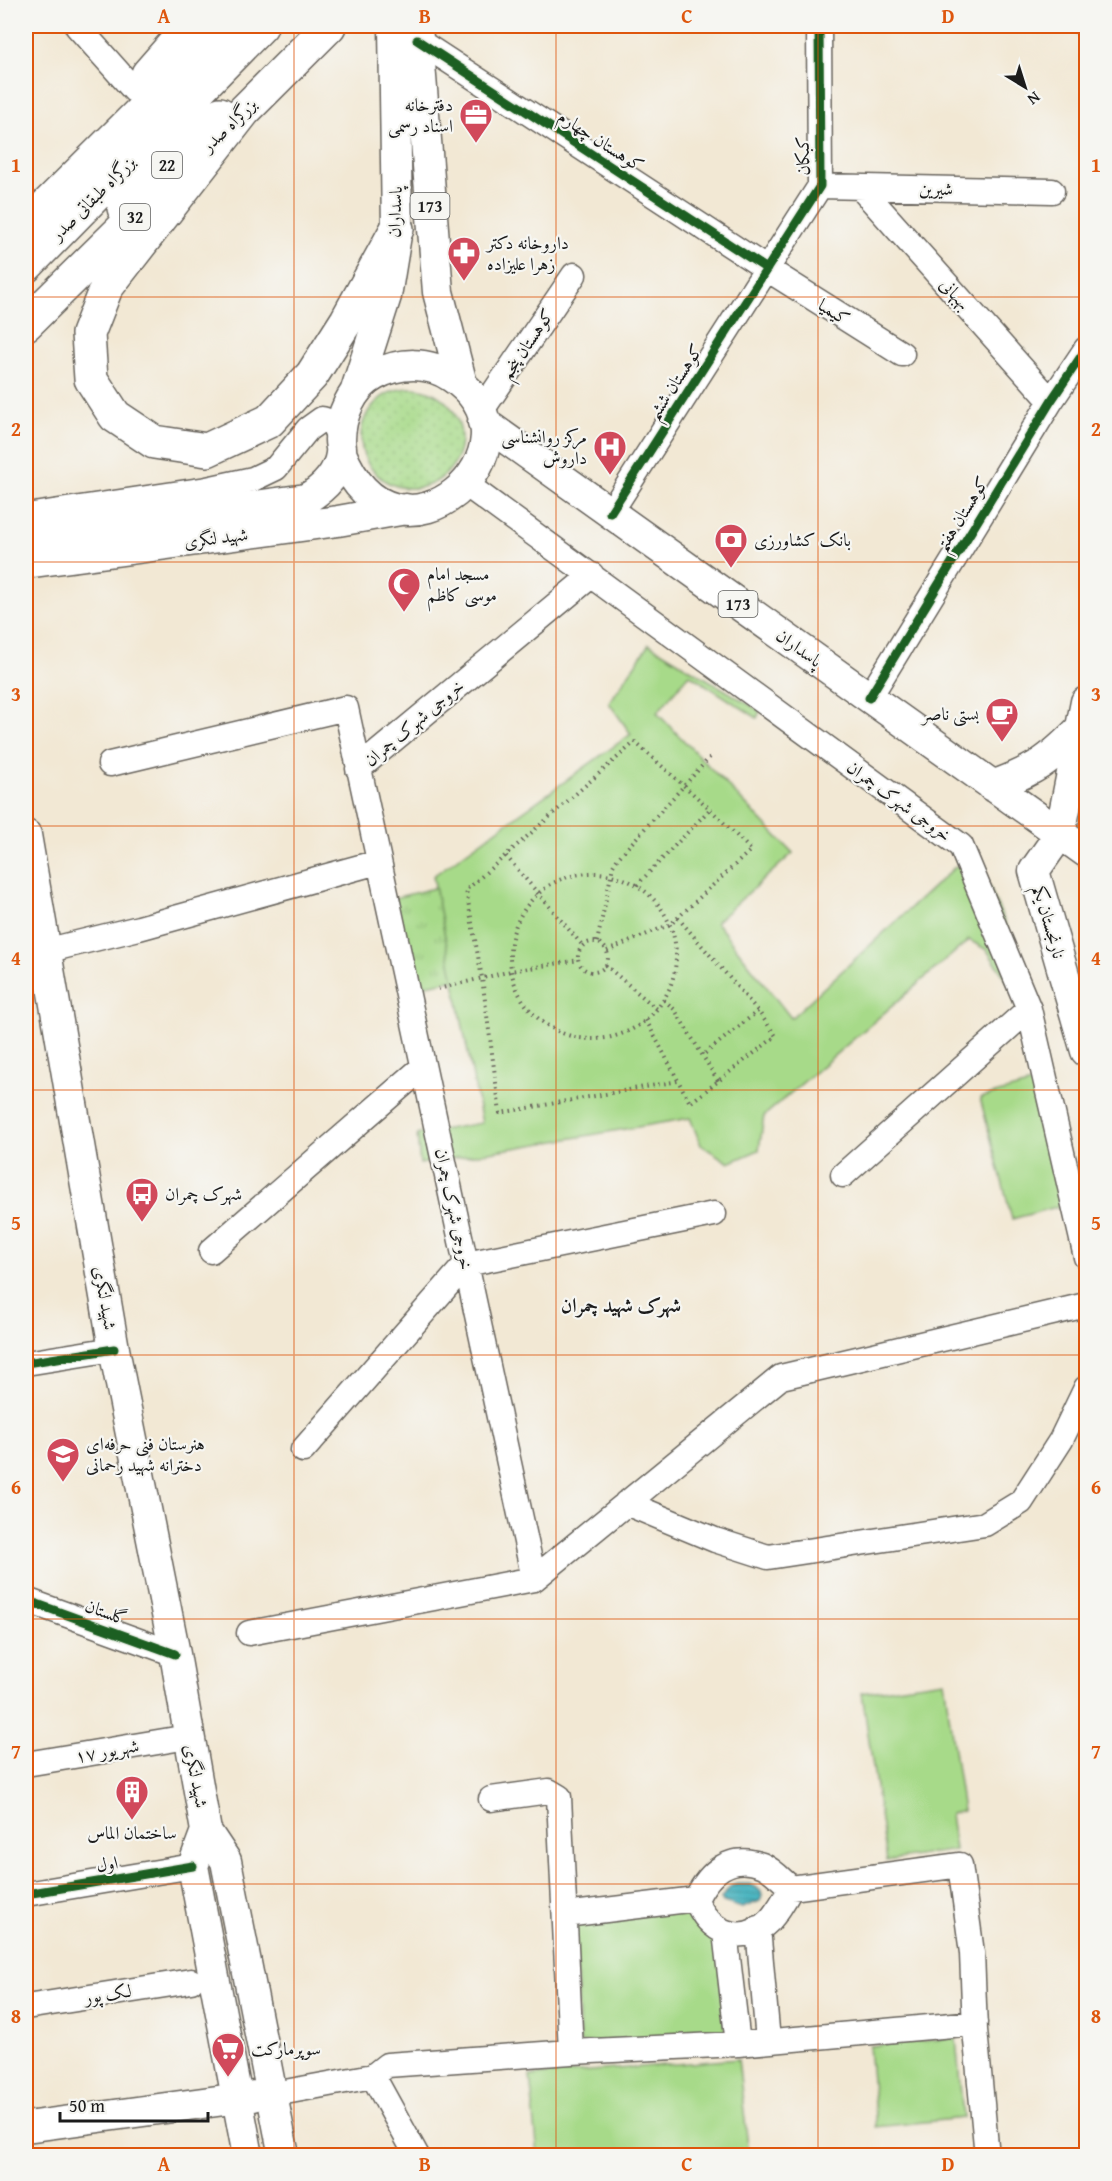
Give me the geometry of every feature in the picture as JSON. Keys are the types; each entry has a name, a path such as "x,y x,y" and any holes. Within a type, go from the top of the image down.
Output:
{"highway":[{"path":"26,209 190,26"},
{"path":"26,224 227,26"},
{"path":"26,245 204,75 250,26"},
{"name":"بزرگراه طبقاتی صدر","path":"26,266 261,26"},
{"name":"بزرگراه طبقاتی صدر","path":"26,307 310,26"},
{"name":"بزرگراه صدر","path":"26,324 329,26"},
{"path":"244,111 106,288 88,334 91,379 115,416 154,442 207,450 269,421 312,375 347,320 397,229"}],"main road":[{"name":"پاسداران","path":"409,30 438,292 462,384"},
{"name":"پاسداران","path":"355,393 386,296 397,229 409,30"},
{"path":"397,229 431,224"},
{"path":"306,499 328,483 341,447 343,415 355,393 372,376 394,367 426,367 442,371 462,384 476,401 482,417 484,444 479,466 466,484 450,499 429,507 406,509 384,504 365,492 350,474 341,447"},
{"name":"پاسداران","path":"482,417 610,513 1086,852"},
{"name":"شهید لنگری","path":"26,538 306,499 327,494 343,495 349,508 347,515 338,521"},
{"name":"شهید لنگری","path":"26,563 338,521 406,509"},
{"path":"992,786 1029,773 1051,759 1083,716"},
{"path":"1060,834 1080,771 1083,716"},
{"name":"نارنجستان یکم","path":"1060,834 1035,871 1086,1051"},
{"name":"شهید لنگری","path":"26,835 114,1349 175,1654 206,1831 226,1862 285,2156"},
{"name":"شهید لنگری","path":"193,1866 206,1831"},
{"path":"193,1866 247,2152"},
{"path":"26,2127 274,2094"},
{"path":"153,2109 174,2117 200,2116 218,2122 230,2130 247,2152"}],"street":[{"path":"77,26 134,90"},
{"name":"کبکان","path":"766,269 820,186 819,26"},
{"name":"کوهستان چهارم","path":"409,30 766,269"},
{"name":"شیرین","path":"820,186 1052,191"},
{"name":"بهبهانی","path":"860,187 1051,401"},
{"name":"کیمیا","path":"766,269 902,354"},
{"name":"کوهستان ششم","path":"610,513 766,269"},
{"name":"کوهستان پنجم","path":"482,417 574,275"},
{"name":"کوهستان هفتم","path":"869,698 1051,401 1086,349"},
{"path":"26,516 207,489 253,479 276,468 308,429 322,419 332,422 341,447"},
{"path":"466,484 592,575"},
{"name":"خروجی شهرک چمران","path":"534,1579 358,770 592,575 961,846 1029,1009 1086,1257"},
{"path":"110,764 346,708 358,770"},
{"path":"45,951 139,928 378,862"},
{"path":"843,1174 1029,1009"},
{"path":"211,1251 423,1067"},
{"path":"303,1450 466,1264 714,1214"},
{"path":"249,1634 534,1579 781,1377 1086,1305"},
{"path":"26,1363 114,1349"},
{"path":"626,1503 714,1540 768,1557 986,1524 1021,1502 1061,1440 1086,1388"},
{"name":"گلستان","path":"26,1600 175,1654"},
{"name":"۱۷ شهریور","path":"26,1764 188,1737"},
{"path":"491,1798 549,1791 559,1797 571,2052"},
{"path":"791,1888 769,1921 751,1932 735,1934 726,1932 708,1922 701,1914 696,1899 705,1880 717,1869 747,1862 764,1865 791,1888 960,1865 972,1953 975,2023 987,2156"},
{"name":"اول","path":"26,1894 193,1866"},
{"path":"565,1915 632,1909 696,1899"},
{"path":"758,1928 768,2041"},
{"path":"726,1932 738,2044"},
{"name":"لک پور","path":"26,2007 191,1981"},
{"path":"274,2094 373,2076 387,2065 571,2052 738,2044 975,2023"},
{"path":"373,2076 417,2156"}],"path":[{"path":"607,951 671,924 751,850 710,809 635,742 466,890 482,978 500,1113 678,1081"},
{"path":"597,942 618,858 711,756"},
{"path":"637,885 710,809"},
{"path":"506,855 583,946"},
{"path":"586,873 613,875 637,885 657,902 671,924 677,950 674,979 664,1000 641,1025 614,1038 585,1040 557,1032 533,1016 517,992 511,971 512,938 521,913 538,893 561,879 586,873"},
{"path":"646,1020 690,1103 776,1036 758,1011 678,918"},
{"path":"583,946 597,942"},
{"path":"597,942 607,951"},
{"path":"583,946 579,960 584,968 593,971 605,965"},
{"path":"605,965 607,951"},
{"path":"438,989 511,971 579,960"},
{"path":"605,965 657,1009"},
{"path":"664,1000 675,1010 718,1082"},
{"path":"702,1056 758,1011"}],"green space":[{"path":"1072,26 1086,26 1086,44"},
{"path":"411,388 430,392 447,402 457,419 461,438 457,457 447,474 430,484 411,488 392,484 375,474 365,457 361,438 365,419 375,402 392,392"},
{"path":"649,644 760,711 757,718 689,674 657,713 793,853 716,922 791,1018 954,868 977,859 1021,959 1013,990 987,950 969,940 764,1116 759,1150 729,1163 701,1145 690,1118 420,1164 417,1134 482,1123 433,876 631,734 609,703"},
{"path":"458,882 514,967 412,988 390,899"},
{"path":"1039,1082 1071,1203 1012,1219 980,1098"},
{"path":"944,1681 963,1811 950,1814 955,1850 887,1861 862,1693"},
{"path":"692,1907 718,1940 725,2035 580,2043 575,1925"},
{"path":"956,2038 963,2118 876,2127 869,2046"},
{"path":"738,2059 749,2155 538,2155 530,2076"}],"water":[{"path":"750,1884 761,1891 760,1901 742,1908 723,1902 721,1898 731,1886"}],"cycle path":[{"path":"610,513 820,186 819,26"},
{"path":"417,40 767,269"},
{"path":"869,698 1051,401 1086,349"},
{"path":"26,1363 114,1349"},
{"path":"26,1600 175,1654"},
{"path":"26,1894 193,1866"}],"place":[{"name":"دفترخانه اسناد رسمی","path":"476,144"},
{"name":"داروخانه دکتر زهرا علیزاده","path":"464,282"},
{"name":"مرکز روانشناسی داروش","path":"610,476"},
{"name":"بانک کشاورزی","path":"731,569"},
{"name":"مسجد امام موسی کاظم","path":"404,613"},
{"name":"بستی ناصر","path":"1002,743"},
{"name":"شهرک چمران","path":"142,1223"},
{"name":"هنرستان فنی حرفه‌ای دخترانه شهید رحمانی","path":"63,1483"},
{"name":"ساختمان الماس","path":"132,1821"},
{"name":"سوپرمارکت","path":"228,2078"}],"district":[{"name":"شهرک شهید چمران","path":"621,1305"}]}
